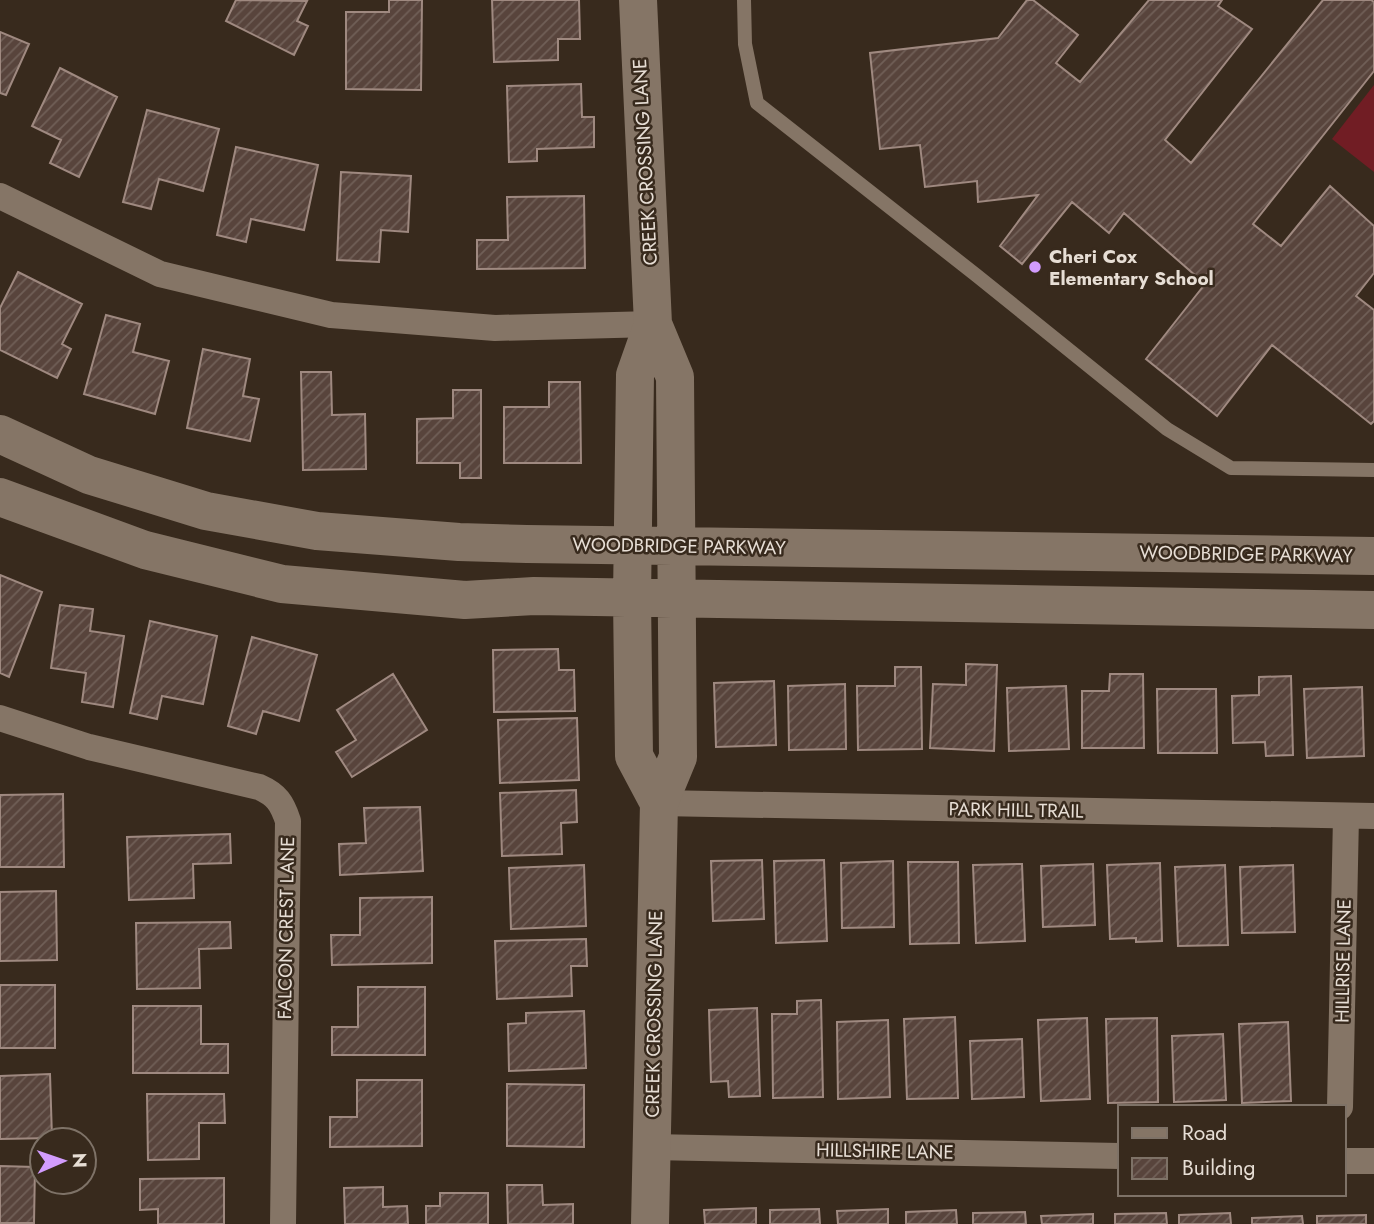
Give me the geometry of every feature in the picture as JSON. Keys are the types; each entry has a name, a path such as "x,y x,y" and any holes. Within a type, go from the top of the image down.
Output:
{"main road":[{"name":"CREEK CROSSING LANE","path":"638,0 653,324 675,377 677,546 678,757 659,803 650,1224"},
{"name":"CREEK CROSSING LANE","path":"653,324 635,375 632,598 634,757 659,803"},
{"name":"WOODBRIDGE PARKWAY","path":"0,435 89,475 206,511 317,531 459,542 1374,556"},
{"path":"0,497 145,550 282,584 466,600 534,596 1374,610"}],"street":[{"path":"0,196 160,274 331,315 495,328 653,324"},
{"name":"FALCON CREST LANE","path":"0,718 89,747 259,788 270,792 284,809 288,821 283,1224"},
{"name":"PARK HILL TRAIL","path":"659,803 1374,816"},
{"name":"HILLRISE LANE","path":"1340,1105 1346,816"},
{"name":"HILLSHIRE LANE","path":"650,1147 1118,1156"},
{"path":"1346,1161 1374,1161"}],"lane":[{"path":"744,0 745,44 757,103 1167,429 1231,468 1374,470"}],"shaded area":[{"path":"1374,85 1374,172 1332,139"}],"building":[{"path":"236,0 307,1 297,21 308,26 294,55 226,21"},
{"path":"389,0 422,0 421,90 346,89 346,12 389,12"},
{"path":"492,0 579,0 580,39 558,39 558,60 494,62"},
{"path":"1027,0 1033,0 1078,35 1056,63 1080,82 1149,0 1222,0 1218,6 1252,29 1165,140 1191,163 1323,0 1374,2 1374,71 1253,224 1281,246 1330,186 1374,226 1374,273 1356,296 1374,310 1374,421 1371,424 1272,345 1217,416 1146,359 1205,284 1124,213 1109,233 1072,202 1022,264 1000,246 1038,195 978,202 977,181 925,187 920,145 880,149 870,53 998,38"},
{"path":"0,32 29,44 6,95 0,93"},
{"path":"60,68 117,97 79,177 50,163 61,140 32,126"},
{"path":"581,84 582,117 594,117 594,147 537,149 537,161 509,162 507,86"},
{"path":"147,110 219,129 203,191 159,179 151,209 123,202"},
{"path":"236,147 318,165 304,230 251,219 246,242 217,235"},
{"path":"341,172 411,176 408,232 381,230 379,262 337,260"},
{"path":"584,196 585,268 477,269 477,240 508,240 507,197"},
{"path":"18,272 82,304 62,344 71,349 57,378 0,350 0,308"},
{"path":"106,315 140,324 133,352 169,361 155,414 84,394"},
{"path":"203,349 250,359 243,396 259,399 250,441 187,428"},
{"path":"301,372 331,372 332,415 365,414 366,469 303,470"},
{"path":"549,382 580,382 581,463 504,463 504,407 549,407"},
{"path":"453,390 481,390 481,478 460,478 460,463 417,463 417,419 453,418"},
{"path":"0,575 42,592 9,677 0,673"},
{"path":"60,605 93,609 90,631 124,636 113,707 82,702 86,673 51,668"},
{"path":"150,621 217,636 203,704 162,696 157,719 130,713"},
{"path":"252,637 317,655 299,721 263,711 256,734 228,726"},
{"path":"558,649 559,670 574,670 575,711 494,712 493,650"},
{"path":"966,664 997,665 994,751 930,748 933,684 966,685"},
{"path":"895,667 921,667 922,749 858,750 857,686 895,686"},
{"path":"393,674 427,730 352,777 336,752 356,740 337,710"},
{"path":"1110,674 1143,674 1144,748 1082,748 1082,691 1109,691"},
{"path":"1291,676 1293,755 1266,756 1265,742 1233,743 1232,696 1259,695 1259,677"},
{"path":"774,681 776,745 716,747 714,683"},
{"path":"845,684 846,749 789,750 788,686"},
{"path":"1066,686 1069,749 1009,751 1007,688"},
{"path":"1362,687 1364,756 1307,758 1304,689"},
{"path":"1157,689 1216,689 1217,753 1158,753"},
{"path":"577,718 579,780 500,783 498,720"},
{"path":"576,790 577,822 561,823 562,854 502,856 500,793"},
{"path":"63,794 64,867 0,867 0,795"},
{"path":"420,807 423,871 340,875 339,844 366,843 364,808"},
{"path":"230,834 231,863 193,864 194,898 129,900 127,837"},
{"path":"762,860 764,919 713,921 711,861"},
{"path":"824,860 827,941 776,943 774,861"},
{"path":"893,861 894,927 842,928 841,863"},
{"path":"908,862 958,862 959,943 910,944"},
{"path":"1160,863 1162,941 1110,939 1107,865"},
{"path":"1022,864 1025,941 976,943 973,865"},
{"path":"1093,864 1095,925 1043,927 1041,866"},
{"path":"584,865 586,926 511,929 509,868"},
{"path":"1225,865 1228,945 1178,946 1175,867"},
{"path":"1293,865 1295,932 1242,933 1240,867"},
{"path":"56,891 57,960 0,961 0,892"},
{"path":"432,897 432,963 332,965 331,935 360,935 360,898"},
{"path":"230,922 231,948 199,949 200,988 137,989 136,923"},
{"path":"586,939 587,966 571,966 572,996 497,999 495,941"},
{"path":"0,985 55,985 55,1048 0,1048"},
{"path":"358,987 425,987 425,1055 332,1055 332,1027 358,1027"},
{"path":"821,1000 823,1097 773,1098 772,1014 797,1014 797,1001"},
{"path":"133,1006 201,1006 201,1044 228,1044 228,1073 133,1073"},
{"path":"757,1008 760,1096 729,1097 728,1081 711,1082 709,1010"},
{"path":"584,1011 586,1068 509,1071 508,1024 526,1023 526,1013"},
{"path":"955,1017 958,1098 907,1099 904,1019"},
{"path":"1087,1018 1090,1099 1041,1101 1038,1020"},
{"path":"1157,1018 1158,1102 1108,1103 1106,1019"},
{"path":"888,1020 890,1097 838,1099 837,1022"},
{"path":"1288,1022 1291,1101 1242,1103 1239,1024"},
{"path":"1223,1034 1226,1100 1174,1102 1172,1036"},
{"path":"1022,1039 1024,1097 972,1099 970,1041"},
{"path":"50,1074 52,1126 28,1126 28,1138 0,1139 0,1076"},
{"path":"357,1080 422,1080 422,1146 330,1147 330,1117 357,1117"},
{"path":"507,1084 584,1085 584,1147 507,1146"},
{"path":"147,1094 224,1094 225,1123 199,1123 199,1159 148,1160"},
{"path":"0,1166 28,1167 28,1196 34,1196 34,1223 0,1223"},
{"path":"224,1178 224,1224 158,1224 158,1209 140,1210 140,1179"},
{"path":"507,1185 542,1185 543,1205 573,1204 573,1224 508,1224"},
{"path":"383,1187 383,1207 407,1206 408,1224 345,1224 344,1188"},
{"path":"440,1193 488,1193 488,1224 426,1224 426,1206 440,1206"},
{"path":"756,1208 756,1224 705,1224 704,1210"},
{"path":"819,1209 820,1224 770,1224 770,1210"},
{"path":"888,1209 888,1224 838,1224 837,1211"},
{"path":"956,1210 957,1224 906,1224 906,1212"},
{"path":"1025,1212 1026,1224 973,1224 973,1213"},
{"path":"1166,1213 1167,1224 1115,1224 1115,1214"},
{"path":"1230,1213 1231,1224 1179,1224 1179,1215"},
{"path":"1093,1214 1093,1224 1042,1224 1041,1216"},
{"path":"1366,1215 1366,1224 1317,1224 1317,1216"},
{"path":"1302,1216 1303,1224 1252,1224 1252,1218"}],"place":[{"name":"Cheri Cox Elementary School","path":"1035,267"}]}
